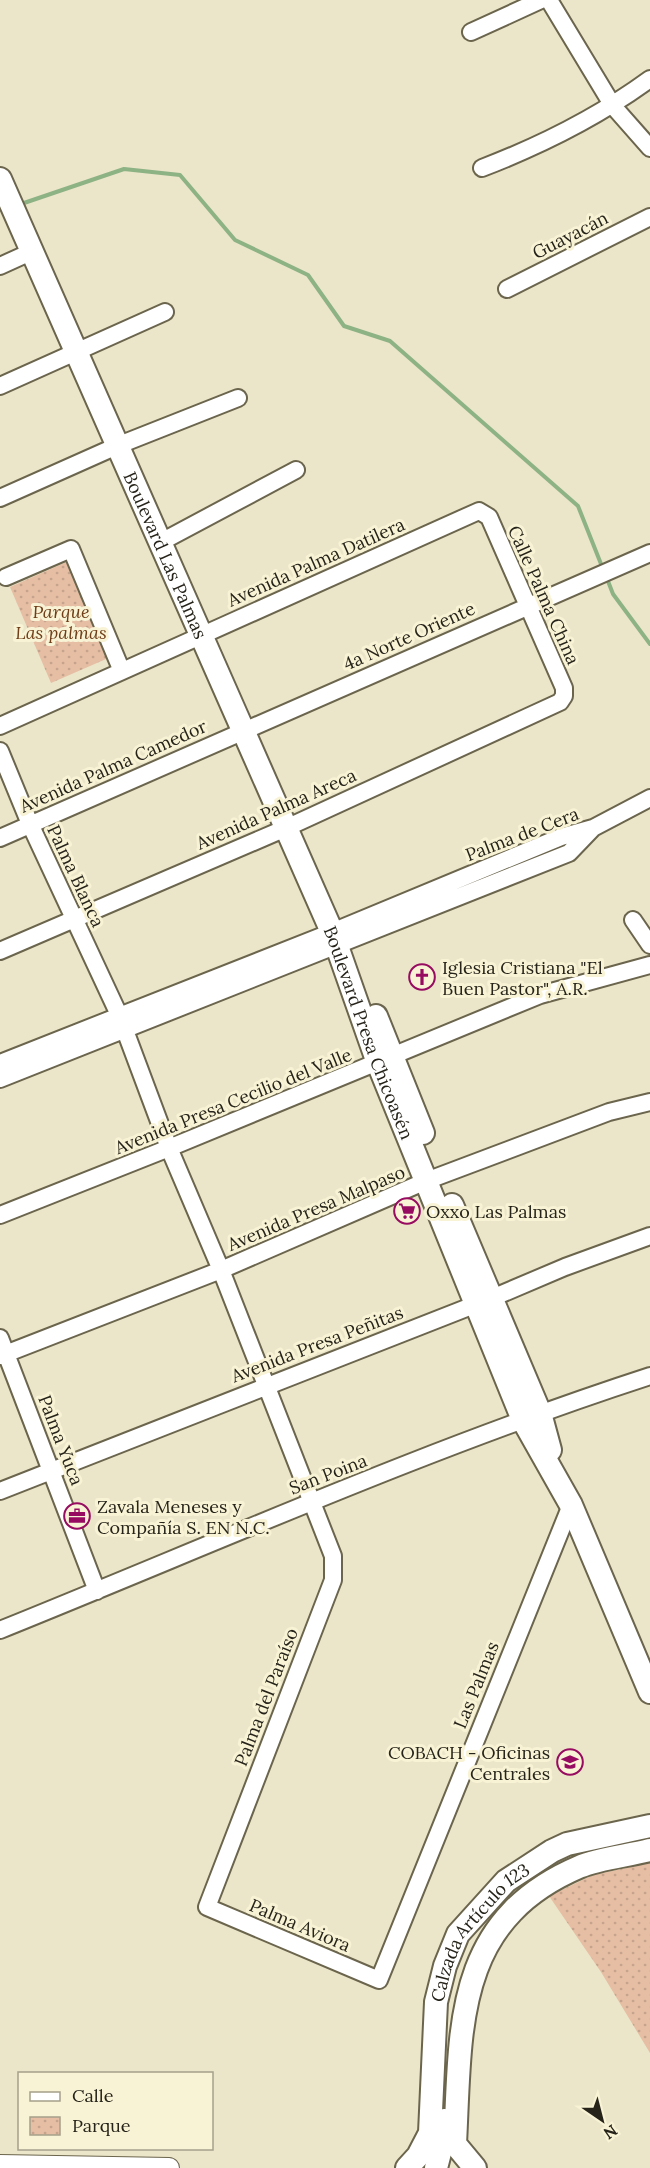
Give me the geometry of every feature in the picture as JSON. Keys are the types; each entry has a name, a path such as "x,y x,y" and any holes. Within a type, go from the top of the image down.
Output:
{"main road":[{"name":"Boulevard Las Palmas","path":"0,179 285,828 337,941"},
{"name":"Boulevard Presa Chicoasén","path":"337,941 531,1417 650,1692"},
{"name":"Calzada Artículo 123","path":"407,2168 418,2156 430,2133 436,2002 445,1966 458,1934 506,1881 552,1851 567,1844 650,1826"},
{"name":"Calzada Artículo 123","path":"475,2168 455,2144 461,2030 472,1981 481,1954 494,1932 530,1895 579,1867 650,1850"},
{"path":"436,2168 443,2141 449,2018 459,1974 471,1946 488,1924 530,1895"}],"street":[{"path":"471,32 549,2 613,106 650,148"},
{"path":"482,168 526,151 613,106 650,79"},
{"name":"Guayacán","path":"507,289 650,217"},
{"path":"0,266 33,251"},
{"path":"0,386 78,353 165,312"},
{"path":"0,498 118,445 238,398"},
{"path":"161,542 296,470"},
{"name":"Calle Palma China","path":"484,512 489,517 526,606 564,688 564,696"},
{"name":"Avenida Palma Datilera","path":"0,726 121,669 468,516 484,512"},
{"path":"6,577 71,549 121,669"},
{"name":"4a Norte Oriente","path":"243,730 650,553"},
{"name":"Avenida Palma Areca","path":"0,951 285,828 560,702 564,696"},
{"name":"Avenida Palma Camedor","path":"0,838 243,730"},
{"name":"Palma Blanca","path":"0,751 30,824 75,917 122,1023 169,1148 221,1270"},
{"name":"Palma de Cera","path":"0,1063 122,1023 337,941 561,837 593,828 650,798"},
{"path":"633,920 650,945"},
{"name":"Avenida Presa Cecilio del Valle","path":"0,1215 386,1060 540,995 650,965"},
{"name":"Palma de Cera","path":"0,1079 122,1023"},
{"name":"Avenida Presa Malpaso","path":"3,1355 221,1270 433,1179 609,1112 650,1102"},
{"name":"Avenida Presa Peñitas","path":"0,1491 565,1267 650,1236"},
{"name":"Palma del Paraíso","path":"207,1907 333,1580 333,1556 313,1500 221,1270"},
{"name":"Palma Yuca","path":"0,1338 3,1355 51,1470 97,1591"},
{"name":"San Poina","path":"0,1630 313,1500 531,1417 650,1376"},
{"name":"Las Palmas","path":"379,1980 571,1505"},
{"name":"Palma Aviora","path":"207,1907 379,1980"},
{"path":"0,2165 169,2168"}],"green space":[{"name":"Parque Las palmas","path":"71,560 113,656 51,683 10,587"},
{"path":"650,1863 650,2053 601,1972 549,1896 593,1875"}],"waterway":[{"path":"21,204 124,169 180,175 235,240 308,275 344,326 390,341 578,506 603,569"},
{"path":"606,576 613,594 650,644"}],"place":[{"name":"Iglesia Cristiana \"El Buen Pastor\", A.R.","path":"422,977"},
{"name":"Oxxo Las Palmas","path":"407,1211"},
{"name":"Zavala Meneses y Compañía S. EN N.C.","path":"77,1516"},
{"name":"COBACH - Oficinas Centrales","path":"570,1762"}]}
